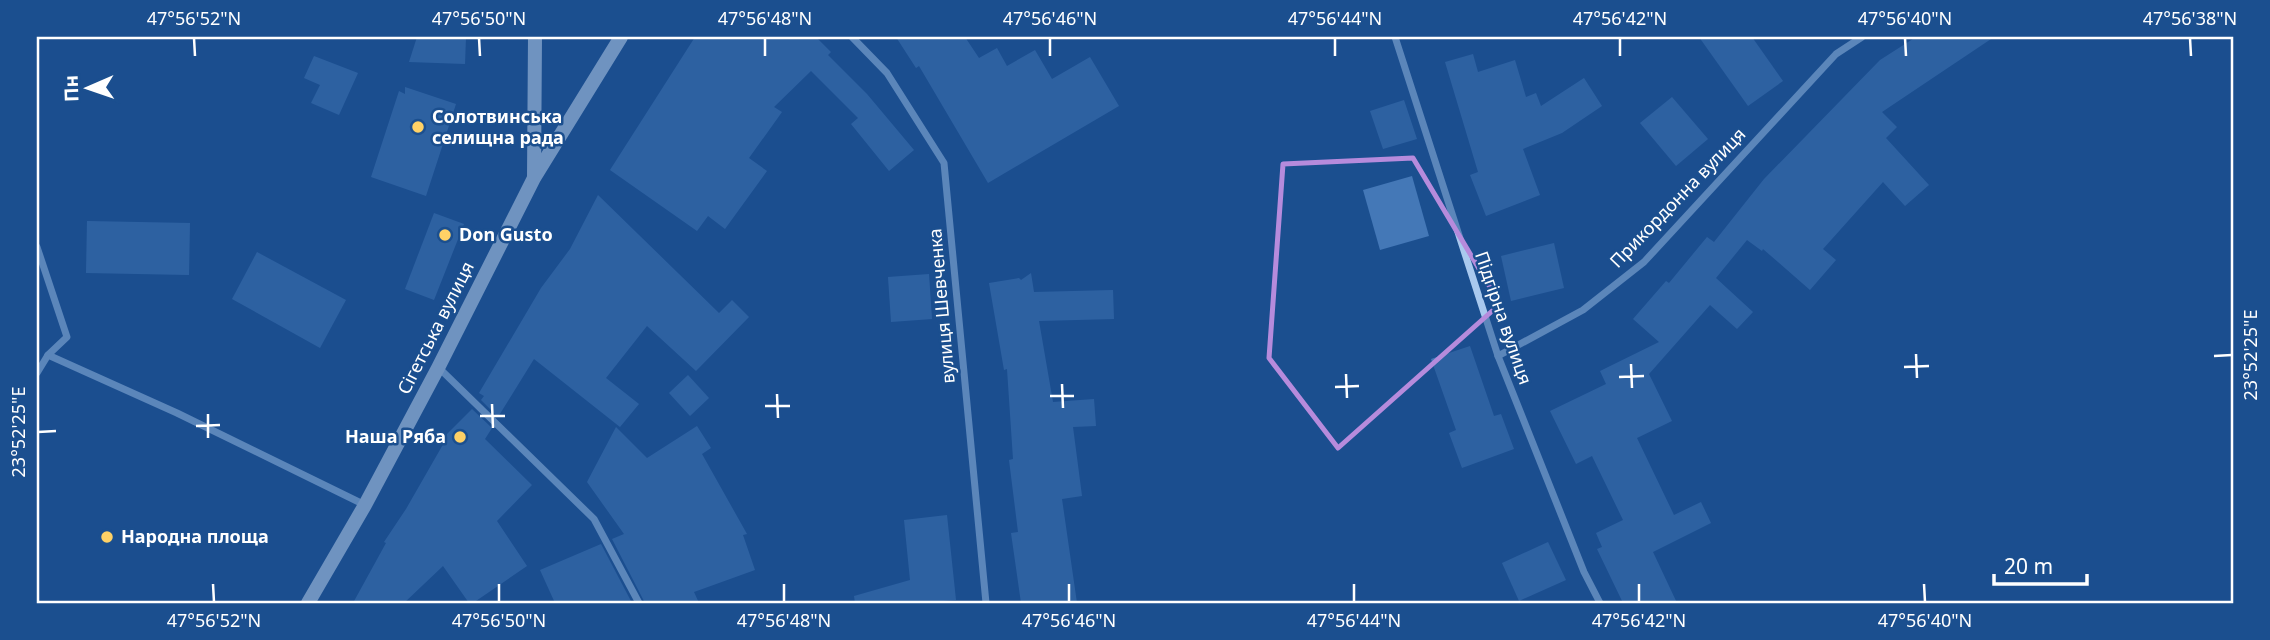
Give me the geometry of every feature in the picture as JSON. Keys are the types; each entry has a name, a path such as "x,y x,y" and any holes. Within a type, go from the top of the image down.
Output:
{"street":[{"path":"534,178 535,37"},
{"name":"Сігетська вулиця","path":"308,603 365,505 438,368 534,178 621,37"},
{"name":"вулиця Шевченка","path":"852,37 887,73 944,163 986,603"},
{"name":"Підгірна вулиця","path":"1395,37 1497,356 1584,572 1600,603"},
{"name":"Прикордонна вулиця","path":"1497,356 1583,310 1644,262 1836,54 1862,37"},
{"path":"37,247 67,337 48,355 37,373"},
{"path":"48,355 177,413 365,505"},
{"path":"438,368 594,519 639,603"}],"highlighted area":[{"path":"1413,158 1500,304 1338,448 1269,358 1283,164"}],"building":[{"path":"417,37 466,37 465,64 409,62"},
{"path":"695,37 816,37 831,52 828,55 867,94 914,150 889,171 851,124 858,118 811,71 774,107 782,112 749,158 767,171 725,229 708,216 697,231 610,170"},
{"path":"896,37 965,37 979,58 997,48 1007,66 1035,50 1052,79 1090,57 1119,106 988,183 919,66 916,68"},
{"path":"1699,37 1752,37 1783,81 1748,106"},
{"path":"1916,37 1994,37 1882,112 1897,127 1886,138 1929,185 1905,206 1883,182 1823,249 1836,260 1810,290 1763,249 1762,251 1747,240 1716,278 1753,312 1737,329 1710,305 1649,374 1672,421 1637,438 1674,515 1701,502 1711,523 1653,552 1677,603 1623,603 1597,549 1602,547 1596,533 1623,520 1592,456 1576,464 1550,411 1606,384 1600,371 1659,342 1633,319 1666,281 1669,283 1707,237 1714,242 1764,179 1880,60"},
{"path":"1473,54 1478,72 1515,60 1526,97 1536,93 1541,106 1584,78 1602,106 1562,133 1523,149 1540,195 1486,216 1470,175 1478,172 1445,62"},
{"path":"314,56 358,73 339,115 311,103 320,85 304,78"},
{"name":"Солотвинська селищна рада","path":"405,87 456,104 426,196 371,177 399,91 405,94"},
{"path":"1672,97 1708,139 1676,166 1640,123"},
{"path":"1404,100 1417,139 1383,149 1370,111"},
{"path":"1412,176 1429,236 1380,250 1363,190"},
{"path":"598,195 719,313 732,300 749,317 696,371 647,326 606,378 639,404 620,427 534,359 498,417 481,400 484,396 479,393 541,288 570,249"},
{"path":"434,213 464,224 434,300 405,289"},
{"path":"87,221 190,223 189,275 86,273"},
{"path":"1554,243 1564,288 1511,301 1501,256"},
{"path":"257,252 346,300 320,348 232,299"},
{"path":"1031,273 1034,292 1113,290 1114,319 1039,321 1053,402 1094,399 1096,426 1073,427 1082,496 1062,499 1077,603 1021,603 1011,533 1018,532 1009,460 1013,459 1007,369 1004,370 989,283 1019,278 1021,280"},
{"path":"929,274 932,319 891,322 888,277"},
{"path":"1470,346 1494,416 1501,414 1514,449 1462,468 1449,433 1456,430 1431,359"},
{"path":"688,375 709,398 690,416 669,393"},
{"path":"472,409 492,428 485,439 532,485 497,521 527,566 473,603 469,603 443,566 404,603 353,603 386,543 384,542 445,441 442,439"},
{"path":"697,426 711,448 702,454 747,534 743,535 755,570 694,592 699,603 645,603 612,539 624,534 587,482 616,427 647,458"},
{"path":"947,515 956,600 855,603 854,596 910,580 904,520"},
{"path":"1548,542 1566,580 1519,601 1502,563"},
{"path":"601,544 632,603 555,603 540,570"}],"place":[{"name":"Солотвинська селищна рада","path":"418,127"},
{"name":"Don Gusto","path":"445,235"},
{"name":"Наша Ряба","path":"460,437"},
{"name":"Народна площа","path":"107,537"}]}
